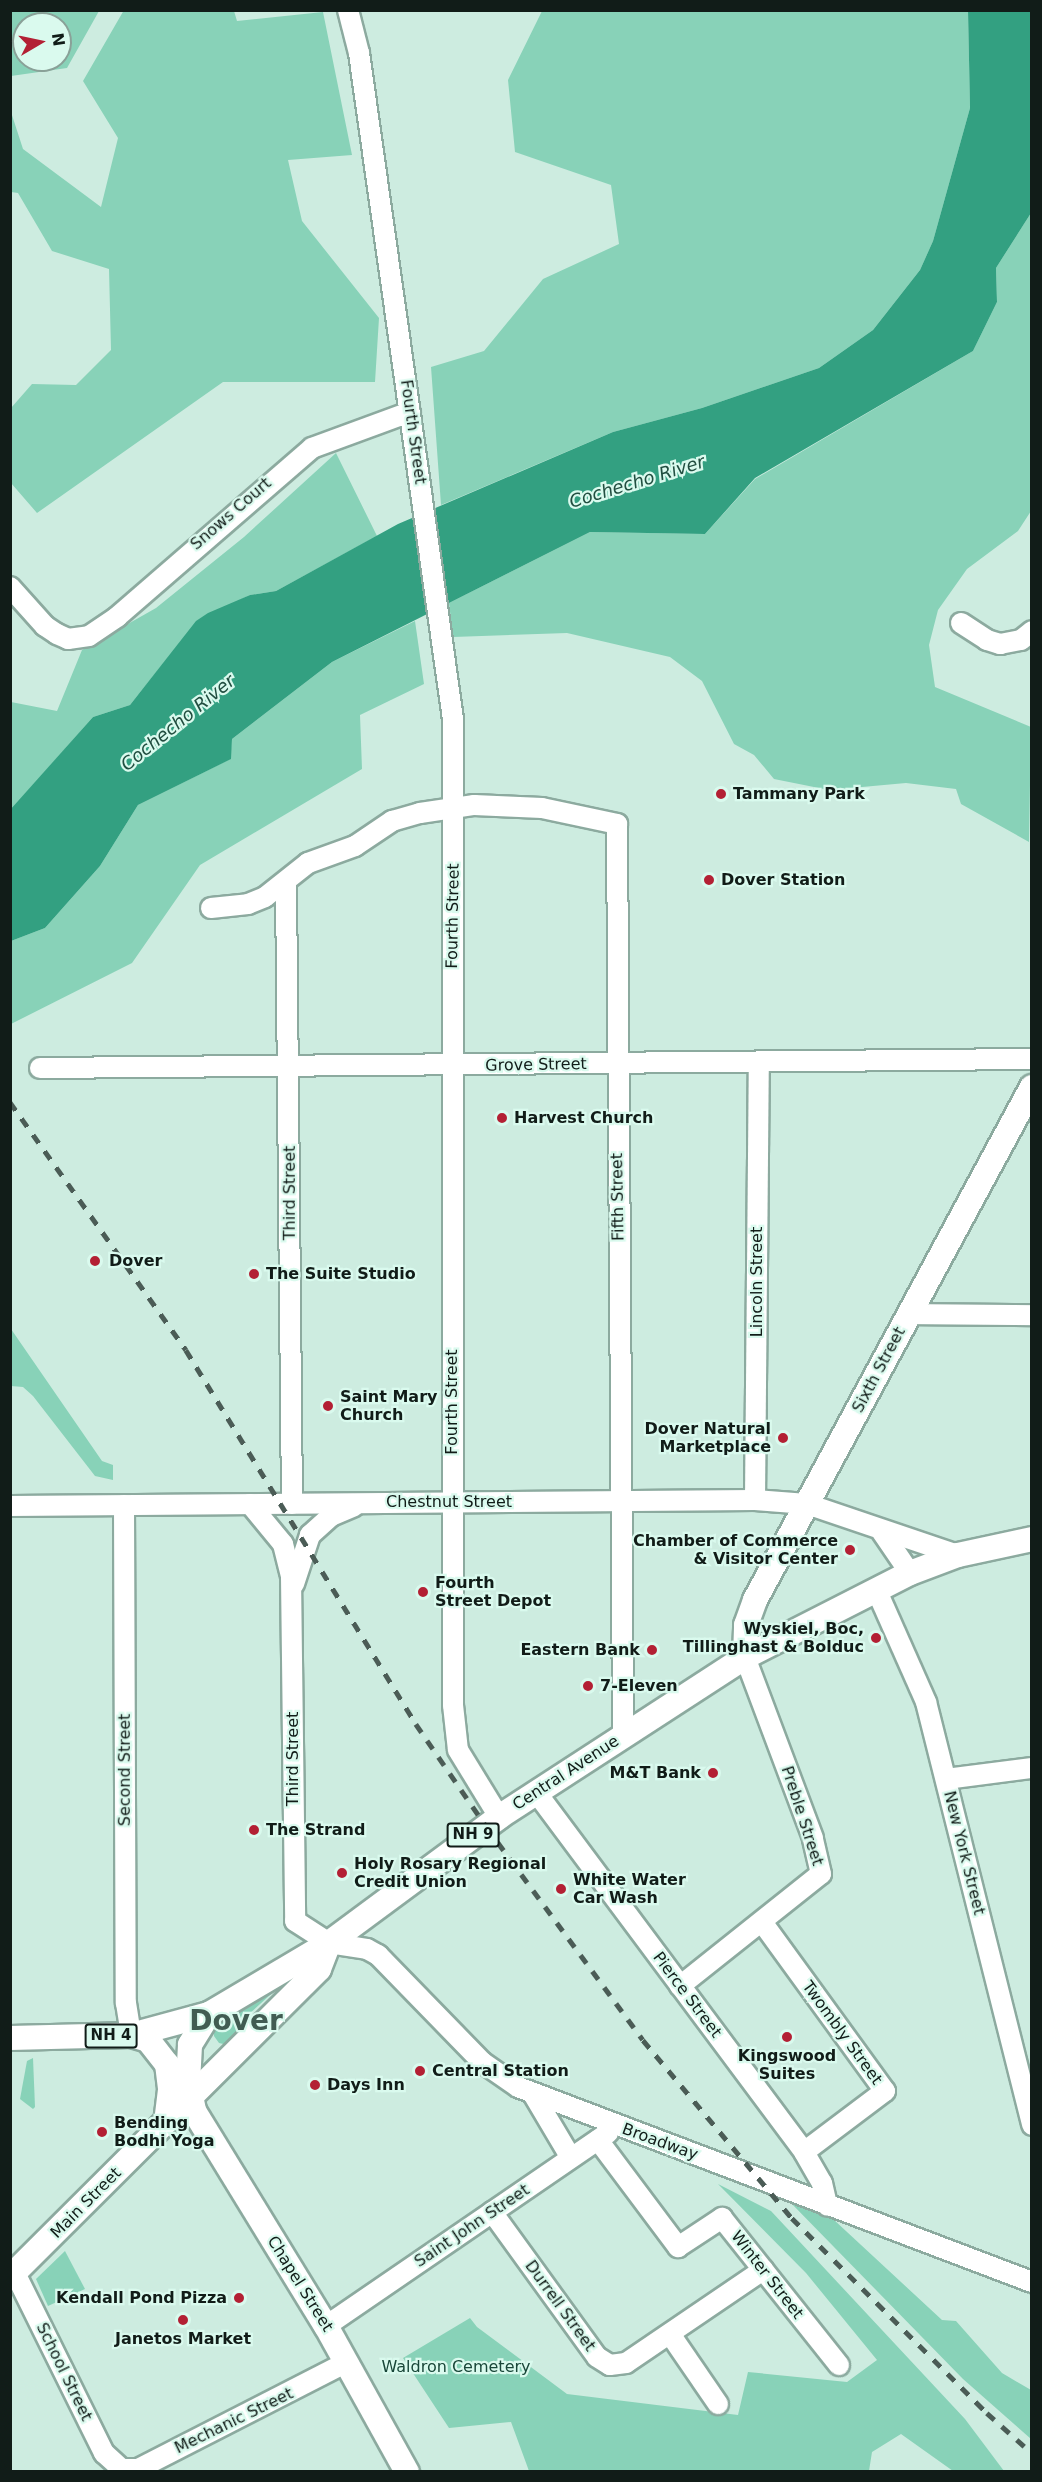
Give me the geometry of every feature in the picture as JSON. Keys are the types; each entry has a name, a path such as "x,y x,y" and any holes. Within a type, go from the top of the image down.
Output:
{"main road":[{"name":"Sixth Street","path":"745,1657 746,1625 755,1600 1032,1087"},
{"name":"Central Avenue","path":"10,2038 131,2035 203,2023 329,1942 536,1792 745,1657 910,1573 958,1555 1032,1539"},
{"name":"Main Street","path":"13,2275 319,1968 329,1942"},
{"path":"203,2023 217,2054 230,2057"},
{"path":"189,2097 190,2046 203,2023"},
{"path":"131,2035 148,2040 167,2064 170,2090 166,2122"},
{"name":"Chapel Street","path":"189,2097 200,2123 326,2326 407,2472"}],"street":[{"name":"Fourth Street","path":"348,10 359,53 453,719 451,1066 455,1580 453,1705 458,1750 499,1817"},
{"name":"Snows Court","path":"10,587 45,626 68,639 79,639 103,628 312,448 410,412"},
{"path":"961,623 987,640 1000,644 1012,644 1032,631"},
{"path":"211,909 248,904 286,882 308,863 355,846 392,821 454,807"},
{"name":"Fifth Street","path":"454,807 542,808 617,824 623,1735"},
{"name":"Third Street","path":"286,882 291,1504"},
{"name":"Grove Street","path":"40,1068 1032,1059"},
{"name":"Lincoln Street","path":"755,1500 759,1063"},
{"path":"910,1314 1032,1315"},
{"name":"Chestnut Street","path":"10,1506 453,1502 621,1490 807,1504 882,1532 958,1555"},
{"name":"Third Street","path":"292,1593 310,1535 331,1516 362,1503"},
{"name":"Third Street","path":"249,1504 283,1544 292,1593 295,1921 329,1942"},
{"name":"Second Street","path":"124,1505 126,2003 131,2035"},
{"path":"882,1532 910,1573"},
{"name":"New York Street","path":"876,1589 920,1684 1032,2125"},
{"name":"Preble Street","path":"680,1986 816,1880 821,1866 745,1657"},
{"path":"945,1779 1032,1768"},
{"name":"Pierce Street","path":"536,1792 804,2152 822,2183 827,2205"},
{"name":"Twombly Street","path":"762,1922 885,2091 804,2152"},
{"name":"Broadway","path":"329,1942 367,1949 378,1955 482,2062 533,2094 1032,2282"},
{"path":"533,2094 571,2158"},
{"name":"Saint John Street","path":"326,2326 617,2126"},
{"name":"Winter Street","path":"598,2139 678,2247 722,2218 839,2365"},
{"name":"Durrell Street","path":"492,2212 604,2362 618,2366 670,2334 763,2270"},
{"name":"School Street","path":"13,2275 104,2453 118,2467"},
{"path":"670,2334 718,2404"},
{"name":"Mechanic Street","path":"118,2467 138,2469 347,2362"}],"green space":[{"path":"124,10 234,11 237,21 323,12 352,155 288,160 302,221 379,318 375,382 223,382 37,513 11,483 11,408 32,384 76,385 111,350 109,269 52,251 18,193 11,192 11,112 23,149 101,207 118,138 83,81"},
{"path":"10,11 99,11 72,59 72,12 12,12 12,72 39,72 11,76"},
{"path":"542,11 968,11 970,108 933,241 920,270 873,330 819,368 702,408 613,432 441,505 431,367 484,351 543,279 619,244 611,185 515,152 508,80"},
{"path":"1031,213 1031,511 1018,531 967,569 938,610 929,645 935,687 1031,727 1029,842 961,804 956,789 906,783 829,790 774,779 754,755 734,744 702,681 670,657 567,633 453,637 449,603 590,532 705,534 755,479 973,351 997,302 996,268"},
{"path":"336,453 377,536 276,591 250,595 197,621 130,705 93,717 11,810 11,702 57,711 82,650 156,608 244,537"},
{"path":"415,621 424,684 360,715 362,769 200,865 132,963 11,1024 11,941 45,928 100,866 138,805 230,759 232,739 332,662"},
{"path":"11,1329 102,1461 113,1465 113,1480 95,1476 33,1396 23,1387 11,1386"},
{"path":"282,1984 248,2015 245,2028 228,2045 219,2043 214,2036 214,2025"},
{"path":"33,2058 35,2107 33,2109 20,2099 27,2061"},
{"name":"Waldron Cemetery","path":"718,2184 771,2211 965,2419 1004,2471 953,2471 901,2434 872,2452 869,2471 529,2471 511,2422 449,2428 403,2358 470,2318 477,2327 567,2394 738,2415 748,2372 847,2382 877,2360 806,2273"},
{"path":"790,2202 833,2219 942,2320 956,2321 1002,2373 1031,2390 1031,2439 963,2379"},
{"path":"65,2251 85,2289 48,2306 36,2279"}],"water":[{"name":"Cochecho River","path":"968,11 1031,11 1031,213 996,268 997,302 973,351 755,478 705,534 590,532 332,662 232,739 231,759 138,805 100,866 45,928 11,941 10,810 93,717 130,705 196,621 208,613 250,595 276,591 398,524 613,432 702,408 819,368 873,330 920,270 933,241 970,108"}],"railway":[{"path":"10,1102 186,1350 416,1724 486,1826 643,2040 792,2218 987,2413 1032,2453"}],"place":[{"name":"Tammany Park","path":"721,794"},
{"name":"Dover Station","path":"709,880"},
{"name":"Harvest Church","path":"502,1118"},
{"name":"Dover","path":"95,1261"},
{"name":"The Suite Studio","path":"254,1274"},
{"name":"Saint Mary Church","path":"328,1406"},
{"name":"Dover Natural Marketplace","path":"783,1438"},
{"name":"Chamber of Commerce & Visitor Center","path":"850,1550"},
{"name":"Fourth Street Depot","path":"423,1592"},
{"name":"Wyskiel, Boc, Tillinghast & Bolduc","path":"876,1638"},
{"name":"Eastern Bank","path":"652,1650"},
{"name":"7-Eleven","path":"588,1686"},
{"name":"M&T Bank","path":"713,1773"},
{"name":"The Strand","path":"254,1830"},
{"name":"Holy Rosary Regional Credit Union","path":"342,1873"},
{"name":"White Water Car Wash","path":"561,1889"},
{"name":"Kingswood Suites","path":"787,2037"},
{"name":"Central Station","path":"420,2071"},
{"name":"Days Inn","path":"315,2085"},
{"name":"Bending Bodhi Yoga","path":"102,2132"},
{"name":"Kendall Pond Pizza","path":"239,2298"},
{"name":"Janetos Market","path":"183,2320"}],"district":[{"name":"Dover","path":"236,2021"}]}
